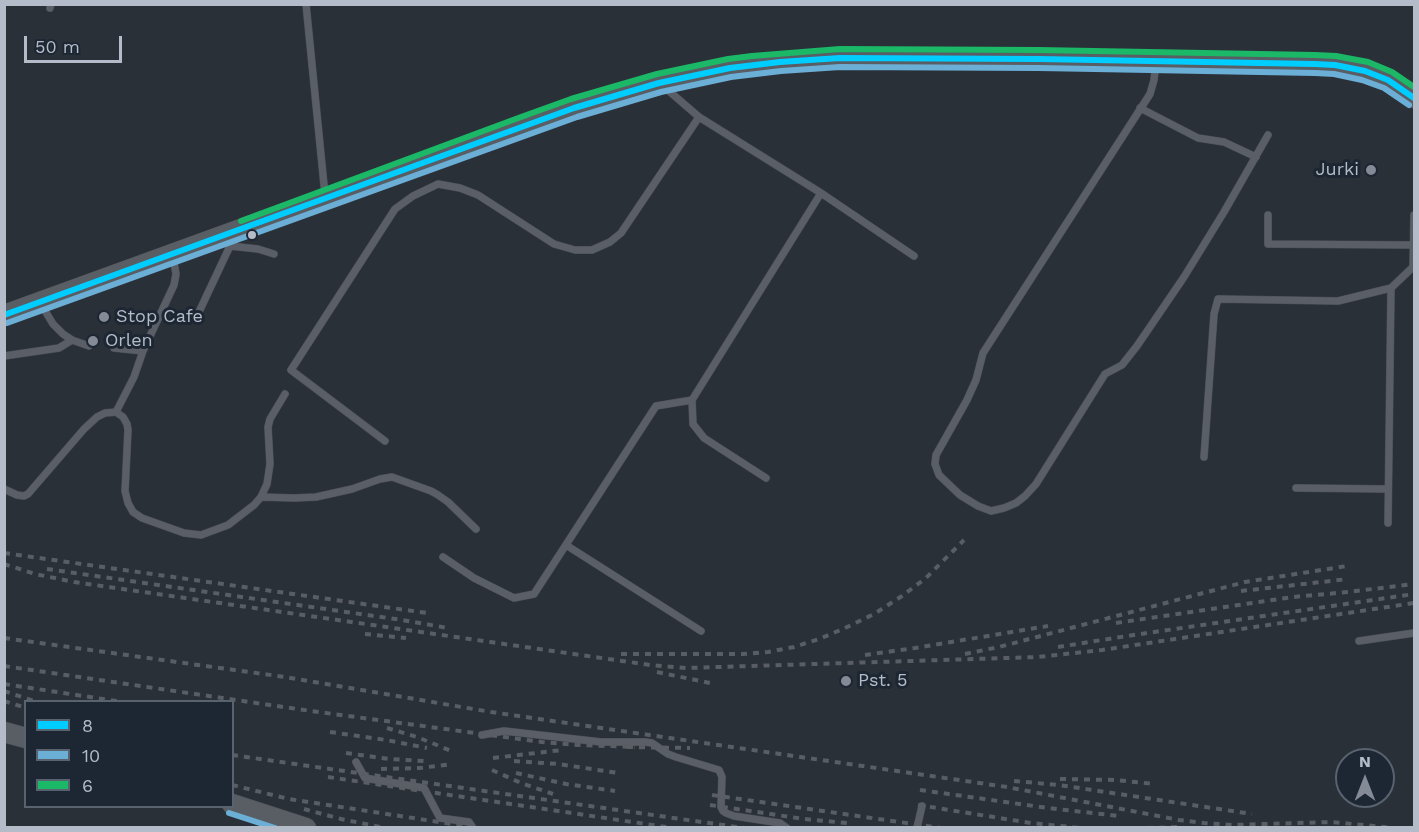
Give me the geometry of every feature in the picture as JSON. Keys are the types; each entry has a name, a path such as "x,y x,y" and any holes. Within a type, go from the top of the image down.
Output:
{"main road":[{"path":"4,315 173,254 229,240 327,198 544,118 659,83 730,68 840,58 1335,65 1377,75 1414,98"},
{"path":"4,732 24,737"},
{"path":"234,805 306,828"}],"lane":[{"path":"306,4 327,198"},
{"path":"1156,61 1150,94 983,353 976,380 936,455 934,464 939,475 960,495 992,511 1016,503 1036,484 1105,374 1122,365 1184,277 1268,135"},
{"path":"659,83 699,117 821,193 914,256"},
{"path":"1140,108 1198,138 1224,142 1256,157"},
{"path":"386,441 291,370 395,209 413,196 438,184 460,188 477,195 554,244 574,250 592,250 610,242 621,233 699,117"},
{"path":"766,478 704,438 693,424 692,400 821,193"},
{"path":"1268,215 1268,244 1414,245"},
{"path":"1204,457 1214,314 1218,299 1338,301 1391,288 1414,267 1414,215"},
{"path":"198,314 229,240 274,254"},
{"path":"116,412 134,377 142,351 174,285 176,274 173,254"},
{"path":"1388,523 1391,288"},
{"path":"40,302 53,324 72,340 89,346"},
{"path":"4,356 59,348 72,340"},
{"path":"114,348 142,351"},
{"path":"4,489 17,495 28,494 84,429 105,412 116,412 127,424 125,491 133,512 142,518 184,533 201,535 228,525 261,497 267,484 270,464 268,427 270,419 285,394"},
{"path":"443,557 474,578 513,598 534,594 656,406 692,400"},
{"path":"261,497 316,496 352,489 392,477 438,495 476,529"},
{"path":"1296,488 1388,489"},
{"path":"566,545 701,631"},
{"path":"1359,641 1414,633"},
{"path":"482,735 504,731 601,742 652,743 676,757 719,770 722,777 721,807 726,813 780,823 787,828"},
{"path":"356,762 365,778 424,788 440,818 469,822 472,828"},
{"path":"917,828 922,806"}],"railway":[{"path":"621,654 743,654 794,647 819,639 874,614 902,596 926,578 964,540"},
{"path":"4,553 427,613"},
{"path":"4,564 35,574 74,582 650,665 687,668 1038,657 1102,650 1414,603"},
{"path":"965,654 1245,582 1347,566"},
{"path":"47,569 448,628"},
{"path":"1241,591 1348,579"},
{"path":"1116,623 1293,597 1414,584"},
{"path":"1058,647 1414,594"},
{"path":"865,655 1048,626"},
{"path":"365,634 406,638"},
{"path":"4,638 285,677 491,712 1007,787 1179,820 1232,825 1332,822 1394,828"},
{"path":"4,666 542,742 635,747"},
{"path":"657,672 710,683"},
{"path":"4,684 110,700"},
{"path":"4,691 31,700"},
{"path":"4,701 24,707"},
{"path":"387,728 454,752"},
{"path":"330,732 427,748"},
{"path":"627,747 690,748"},
{"path":"493,758 562,750"},
{"path":"346,753 424,761"},
{"path":"234,755 744,828"},
{"path":"514,761 558,764 618,773"},
{"path":"381,769 452,764"},
{"path":"492,770 553,794"},
{"path":"516,773 566,784 615,791"},
{"path":"328,777 673,828"},
{"path":"1060,779 1115,780 1155,784"},
{"path":"1014,781 1059,785 1252,814"},
{"path":"234,785 289,799 478,828"},
{"path":"920,790 1119,816"},
{"path":"712,795 941,828"},
{"path":"710,805 847,823"},
{"path":"918,805 1031,823 1080,828"},
{"path":"304,809 380,827"},
{"path":"1147,828 1180,827"}],"transit line":[{"name":"6","path":"241,221 571,99 657,74 752,56 840,49 1315,55 1368,62 1392,72 1414,87"},
{"name":"8","path":"4,315 574,108 659,83 730,68 840,58 1315,64 1365,71 1388,80 1414,98"},
{"name":"10","path":"7,323 577,117 661,92 731,77 840,67 1315,73 1334,74 1362,80 1384,88 1409,105"},
{"name":"10","path":"229,813 275,828"}],"place":[{"name":"Jurki","path":"1371,170"},
{"name":"Stop Cafe","path":"104,317"},
{"name":"Orlen","path":"93,341"},
{"name":"Pst. 5","path":"846,681"}]}
